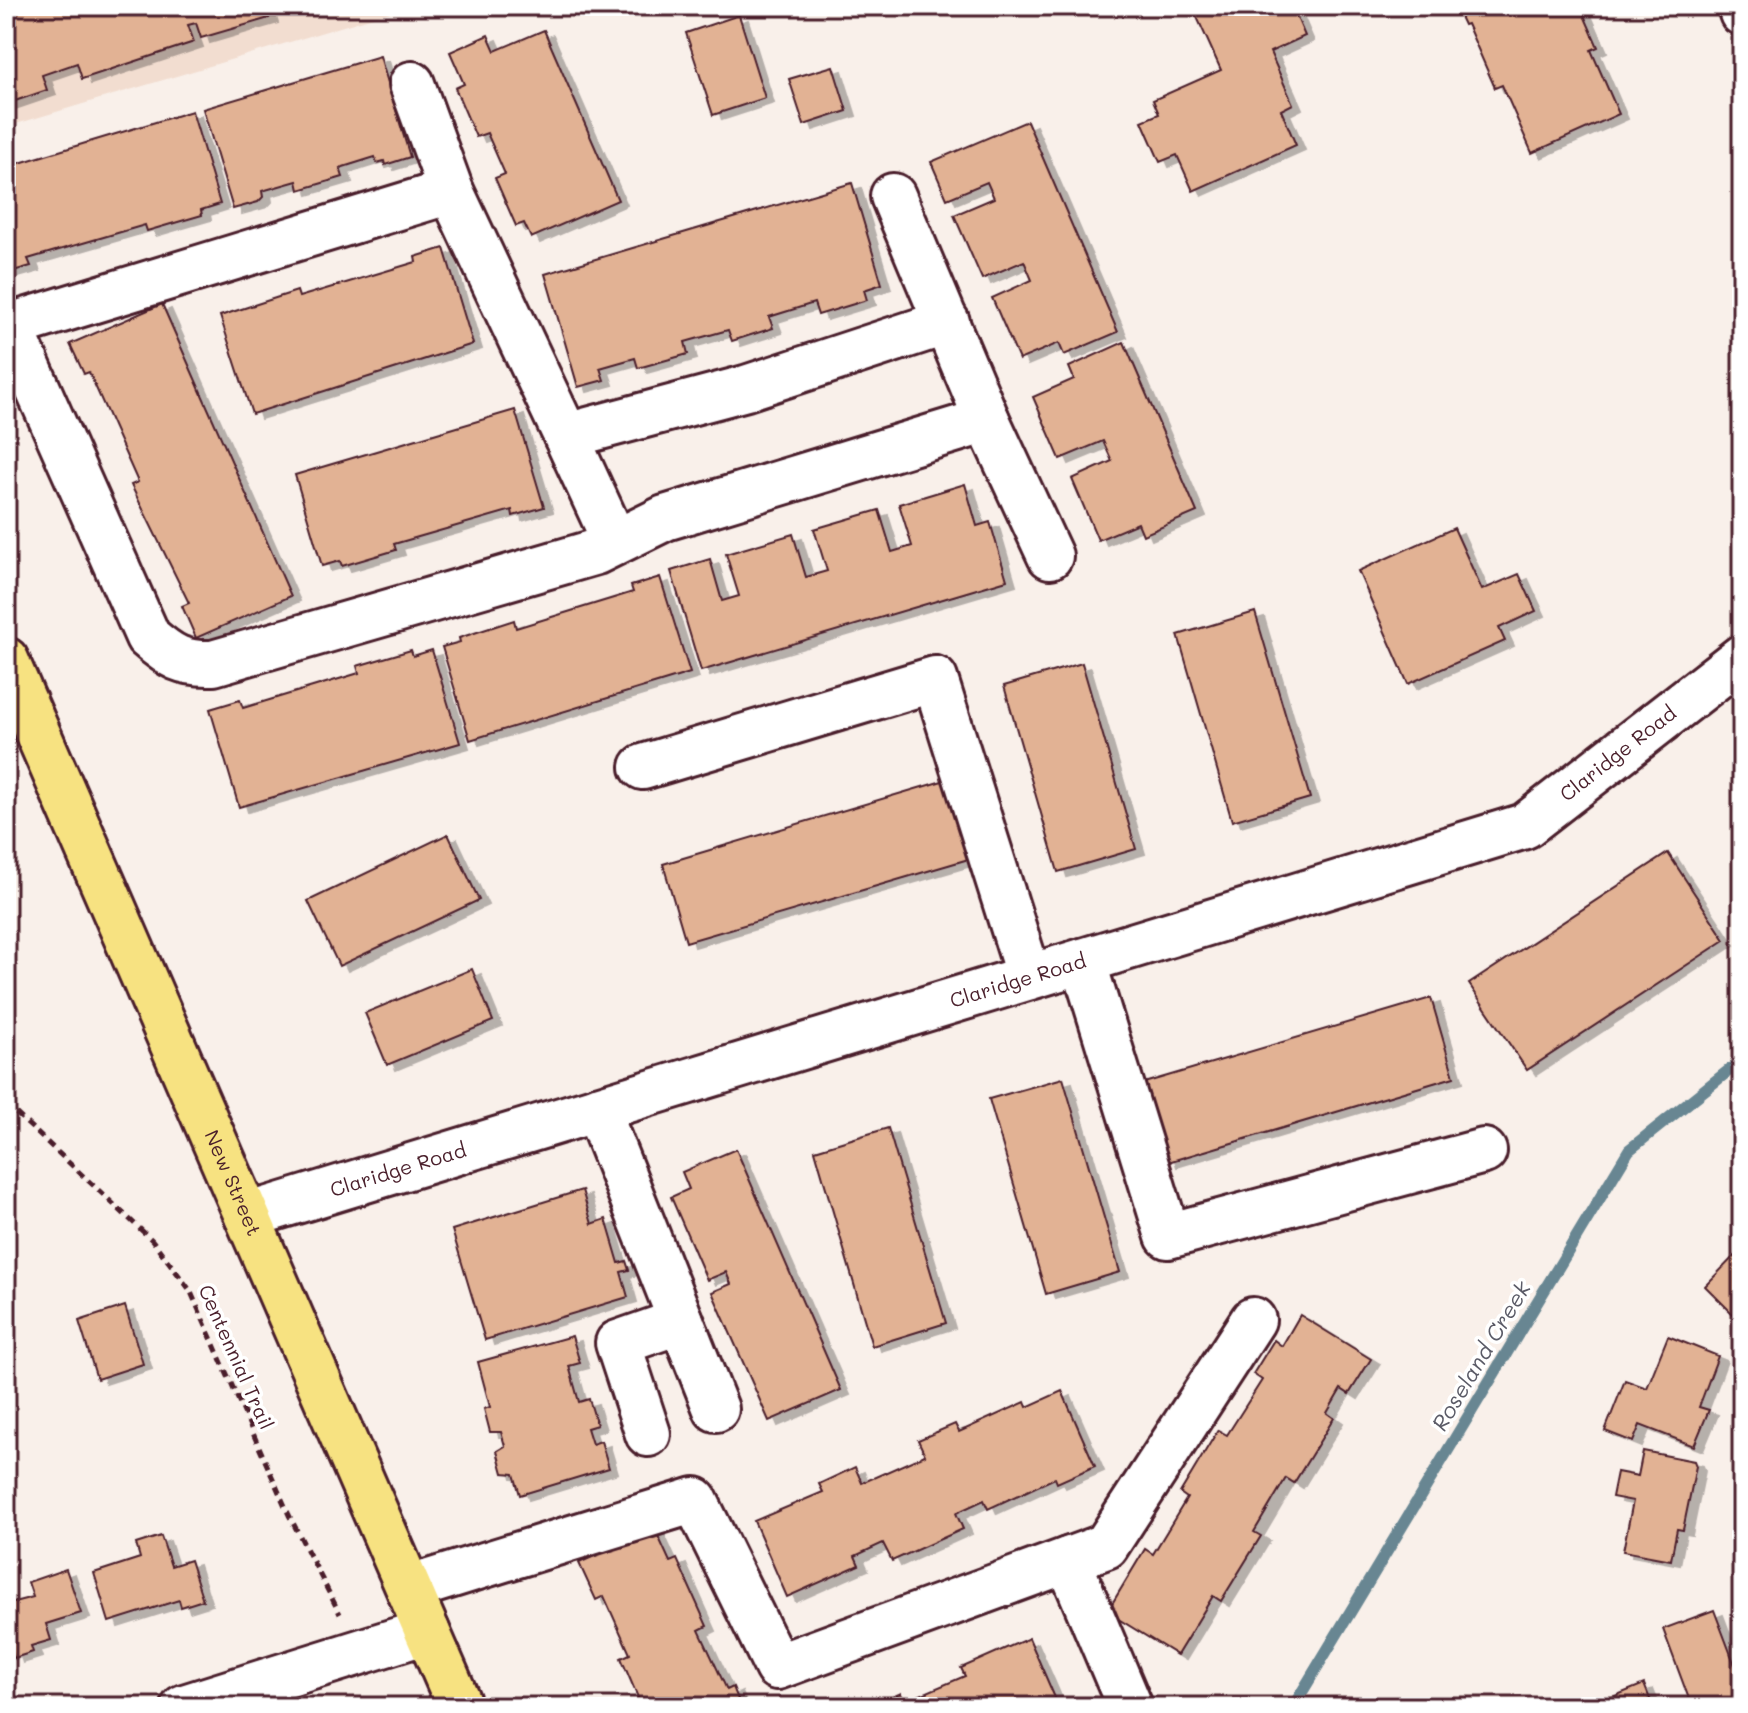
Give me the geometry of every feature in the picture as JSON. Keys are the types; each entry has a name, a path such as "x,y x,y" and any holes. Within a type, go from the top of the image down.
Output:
{"main road":[{"name":"New Street","path":"6,660 460,1707"}],"street":[{"path":"1740,6 1742,13"},
{"path":"412,84 451,191 615,542"},
{"path":"451,191 8,326 148,637 168,654 190,664 213,663 596,552 665,518 987,420"},
{"path":"893,196 987,420 1050,556"},
{"path":"566,436 746,388 947,322"},
{"name":"Claridge Road","path":"247,1216 1525,826 1742,657"},
{"path":"643,767 935,679 1029,977"},
{"path":"1083,961 1168,1236 1484,1151"},
{"path":"597,1109 716,1409"},
{"path":"410,1588 695,1500 777,1667 1106,1546 1253,1320"},
{"path":"648,1434 618,1343 681,1321"},
{"path":"1068,1560 1130,1707"},
{"path":"184,1707 427,1631"}],"path":[{"name":"Centennial Trail","path":"6,1104 152,1240 190,1290 289,1515 343,1619"}],"shaded area":[{"path":"6,6 410,6 6,127"}],"building":[{"path":"6,6 265,6 269,18 201,38 196,23 188,25 194,42 82,79 77,63 42,75 47,90 6,104"},
{"path":"1192,6 1292,6 1305,36 1270,52 1293,104 1281,110 1296,145 1193,191 1177,155 1160,162 1142,121 1159,114 1153,100 1221,70"},
{"path":"1455,6 1580,6 1598,47 1591,50 1619,114 1532,153 1502,85 1495,88 1467,24 1464,25"},
{"path":"739,15 765,98 713,115 686,33"},
{"path":"544,30 618,200 531,238 524,223 516,226 495,178 505,174 487,133 476,137 455,88 464,84 450,52 488,35 495,51"},
{"path":"380,56 410,157 385,165 384,161 377,163 375,157 340,168 343,177 299,190 297,181 262,191 263,197 258,202 233,209 203,109"},
{"path":"833,66 847,111 804,125 789,79"},
{"path":"192,111 220,204 201,210 202,215 147,231 145,225 28,259 31,266 6,273 6,167"},
{"path":"1027,121 1118,332 1064,355 1059,343 1019,360 992,298 1032,280 1024,261 982,279 954,215 994,198 987,182 947,199 931,162"},
{"path":"852,183 882,284 864,290 867,300 818,315 814,303 769,317 773,328 732,341 728,330 685,342 688,354 638,368 635,358 600,368 604,380 578,387 545,274"},
{"path":"444,248 473,344 252,414 220,316 297,291 299,297 416,262 415,257"},
{"path":"162,304 291,596 196,638 182,606 189,603 131,485 138,482 89,372 84,374 70,344"},
{"path":"1124,342 1197,512 1143,535 1138,523 1098,540 1072,479 1112,461 1103,441 1060,459 1033,397 1074,379 1069,367"},
{"path":"515,410 544,507 513,516 512,510 394,544 396,550 342,566 340,561 322,566 295,475"},
{"path":"965,484 977,526 990,522 1007,580 701,671 671,571 710,559 722,601 739,596 726,554 793,534 806,577 827,571 814,529 879,510 892,552 912,546 899,504"},
{"path":"1454,528 1482,590 1519,574 1536,611 1499,628 1505,641 1408,684 1358,571"},
{"path":"660,577 690,673 470,740 442,647 460,642 459,638 514,620 516,628 633,592 631,586"},
{"path":"1255,612 1310,798 1232,821 1178,635"},
{"path":"411,650 413,656 432,650 460,743 239,807 210,709 240,700 243,708 359,673 357,666"},
{"path":"1082,663 1136,849 1058,872 1004,686"},
{"path":"949,779 972,858 686,942 663,864"},
{"path":"448,834 479,900 339,966 308,901"},
{"path":"1668,853 1725,940 1527,1070 1469,984"},
{"path":"472,969 493,1021 387,1065 365,1013"},
{"path":"1431,998 1454,1077 1168,1162 1144,1083"},
{"path":"1063,1078 1120,1272 1046,1294 989,1099"},
{"path":"888,1128 946,1323 872,1346 815,1150"},
{"path":"736,1149 841,1390 769,1421 712,1292 731,1284 726,1272 707,1280 671,1197 689,1189 682,1172"},
{"path":"582,1190 592,1224 606,1219 619,1263 626,1261 629,1270 621,1272 628,1297 485,1340 452,1230"},
{"path":"1742,1248 1742,1323 1705,1286"},
{"path":"125,1306 143,1364 97,1379 79,1321"},
{"path":"1300,1315 1371,1359 1349,1394 1341,1389 1327,1413 1334,1418 1294,1483 1286,1478 1254,1532 1261,1536 1221,1601 1213,1596 1177,1655 1107,1612 1145,1549 1153,1554 1187,1498 1180,1493 1218,1430 1227,1435 1262,1380 1253,1374 1274,1340 1282,1346"},
{"path":"572,1336 580,1363 569,1366 579,1402 589,1399 597,1425 587,1428 592,1444 601,1441 609,1468 520,1495 514,1474 503,1473 497,1451 505,1446 501,1432 490,1432 484,1409 490,1407 478,1362"},
{"path":"1668,1336 1718,1356 1699,1407 1709,1410 1694,1446 1640,1425 1633,1442 1605,1431 1625,1380 1647,1388"},
{"path":"1062,1391 1095,1466 1057,1483 1055,1478 988,1509 984,1500 956,1513 963,1529 892,1561 883,1543 855,1556 859,1565 787,1597 754,1521 823,1492 819,1484 855,1467 862,1483 925,1455 918,1440 955,1424 959,1432 1025,1402 1027,1407"},
{"path":"1643,1451 1694,1461 1696,1466 1683,1530 1677,1529 1671,1560 1623,1551 1633,1501 1612,1497 1617,1472 1638,1476"},
{"path":"655,1529 670,1562 677,1559 707,1626 699,1630 727,1690 733,1687 741,1707 642,1707 621,1658 630,1654 604,1596 596,1600 579,1563"},
{"path":"161,1536 171,1566 190,1560 203,1600 181,1607 179,1600 109,1622 94,1573 140,1558 136,1544"},
{"path":"66,1569 81,1613 46,1624 51,1640 31,1646 33,1652 14,1658 12,1652 6,1654 6,1604 33,1597 28,1582"},
{"path":"1714,1610 1742,1684 1742,1700 1737,1701 1739,1707 1692,1707 1663,1629"},
{"path":"1029,1638 1059,1707 869,1707 901,1693 904,1702 965,1676 961,1668"},
{"path":"1644,1684 1653,1707 1588,1707"}],"waterway":[{"name":"Roseland Creek","path":"1293,1707 1629,1150 1742,1060"}]}
